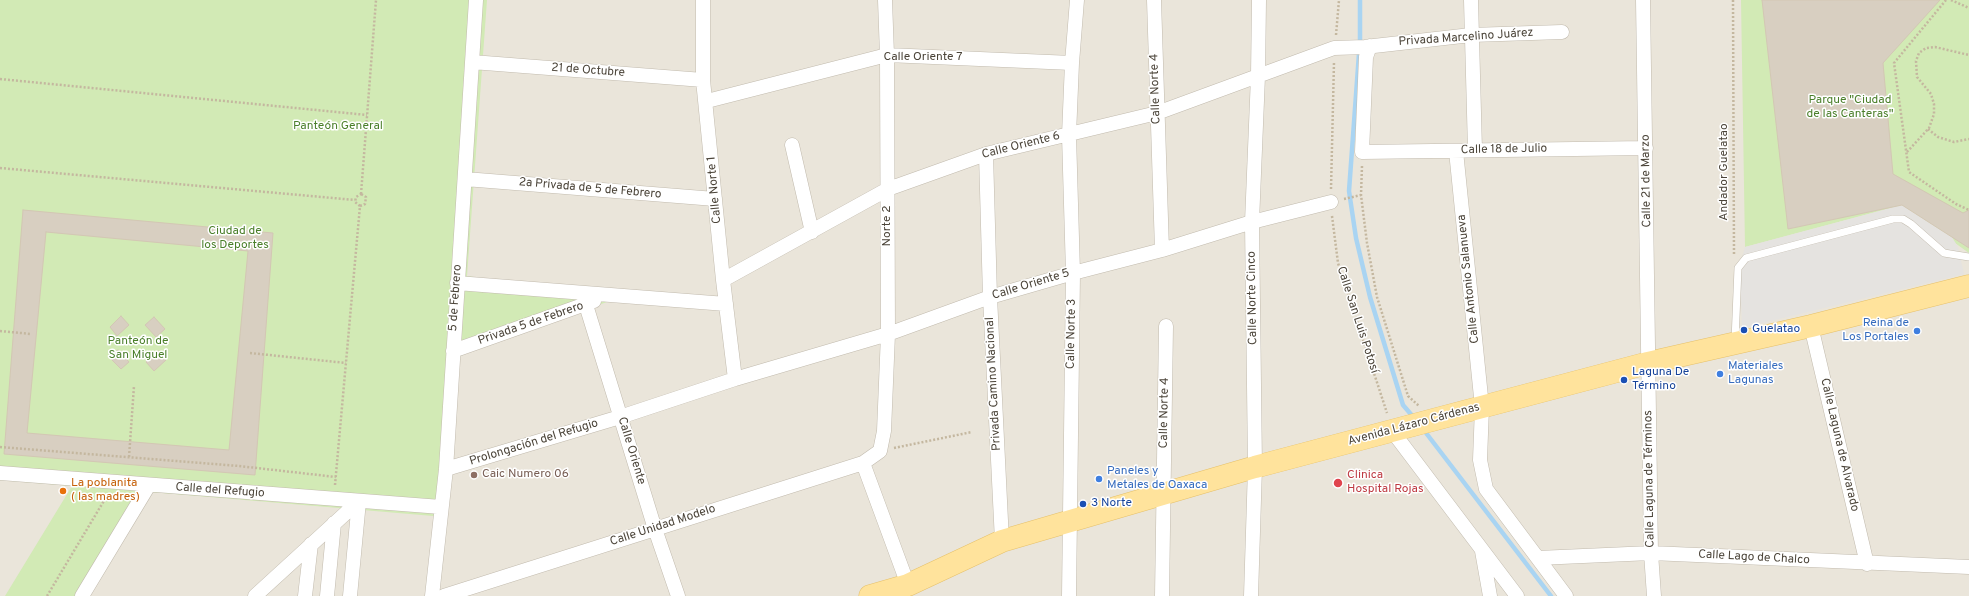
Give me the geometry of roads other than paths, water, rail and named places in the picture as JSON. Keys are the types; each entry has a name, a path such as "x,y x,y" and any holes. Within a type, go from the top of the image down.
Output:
{"main road":[{"name":"Avenida Lázaro Cárdenas","path":"870,596 908,585 1002,541 1255,467 1648,363 1735,344 1969,287"}],"street":[{"name":"5 de Febrero","path":"432,596 446,469 476,0"},
{"name":"Calle Norte 1","path":"703,0 704,80 723,280 735,379"},
{"name":"Norte 2","path":"880,451 884,431 888,334 887,55 885,0"},
{"name":"Calle Norte 3","path":"1069,596 1073,273 1069,135 1072,63 1077,0"},
{"name":"Calle Norte 4","path":"1154,0 1162,250"},
{"name":"Calle Norte Cinco","path":"1251,596 1255,467 1252,222 1258,76 1259,0"},
{"path":"1471,0 1475,150"},
{"name":"Calle 21 de Marzo","path":"1643,0 1648,363"},
{"name":"Privada Marcelino Juárez","path":"1340,48 1471,35 1562,32"},
{"name":"Calle 18 de Julio","path":"1368,46 1366,57 1362,152 1646,148"},
{"name":"Calle Oriente 6","path":"723,280 888,189 986,154 1069,135 1157,112 1340,48"},
{"name":"Calle Oriente 7","path":"707,101 887,55 1072,63"},
{"name":"21 de Octubre","path":"472,62 704,80"},
{"path":"792,145 812,232"},
{"name":"Calle Antonio Salanueva","path":"1456,151 1482,406"},
{"name":"Privada Camino Nacional","path":"986,154 990,297 1002,541"},
{"name":"2a Privada de 5 de Febrero","path":"465,179 715,199"},
{"name":"Calle Oriente 5","path":"735,379 888,334 990,297 1073,273 1162,250 1252,222 1330,202"},
{"path":"457,283 726,304"},
{"name":"Privada 5 de Febrero","path":"453,351 586,305 608,295"},
{"name":"Calle Oriente","path":"586,305 655,529 678,596"},
{"name":"Calle Norte 4","path":"1162,596 1166,326"},
{"name":"Calle Laguna de Alvarado","path":"1811,326 1867,564"},
{"name":"Calle Laguna de Términos","path":"1648,363 1651,553 1654,596"},
{"name":"Prolongación del Refugio","path":"446,469 620,417 735,379"},
{"path":"1482,406 1480,460 1486,489 1566,596"},
{"path":"1417,425 1481,549 1517,596"},
{"name":"Calle Unidad Modelo","path":"444,596 863,463 880,451"},
{"path":"863,463 908,585"},
{"name":"Calle del Refugio","path":"0,473 441,507"},
{"path":"82,596 149,485"},
{"path":"255,596 310,544 359,501"},
{"path":"350,596 359,501"},
{"path":"327,596 334,523"},
{"path":"306,596 310,544"},
{"path":"1481,549 1490,596"},
{"name":"Calle Lago de Chalco","path":"1538,558 1651,553 1867,564 1969,567"}],"lane":[{"path":"1735,344 1738,268 1746,258 1893,219 1903,219 1912,224 1944,253 1969,257"}],"waterway":[{"path":"1360,0 1360,40 1349,191 1356,238 1370,297 1403,405 1415,419"},
{"path":"1423,429 1551,596"}],"place":[{"name":"Guelatao","path":"1744,330"},
{"name":"Reina de Los Portales","path":"1917,331"},
{"name":"Materiales Lagunas","path":"1720,374"},
{"name":"Laguna De Término","path":"1624,380"},
{"name":"Caic Numero 06","path":"474,475"},
{"name":"Paneles y Metales de Oaxaca","path":"1099,479"},
{"name":"Clinica Hospital Rojas","path":"1338,483"},
{"name":"La poblanita ( las madres)","path":"63,491"},
{"name":"3 Norte","path":"1083,504"}],"park label":[{"name":"Parque \"Ciudad de las Canteras\"","path":"1850,108"},
{"name":"Panteón General","path":"338,127"},
{"name":"Ciudad de los Deportes","path":"235,239"},
{"name":"Panteón de San Miguel","path":"138,349"}]}
